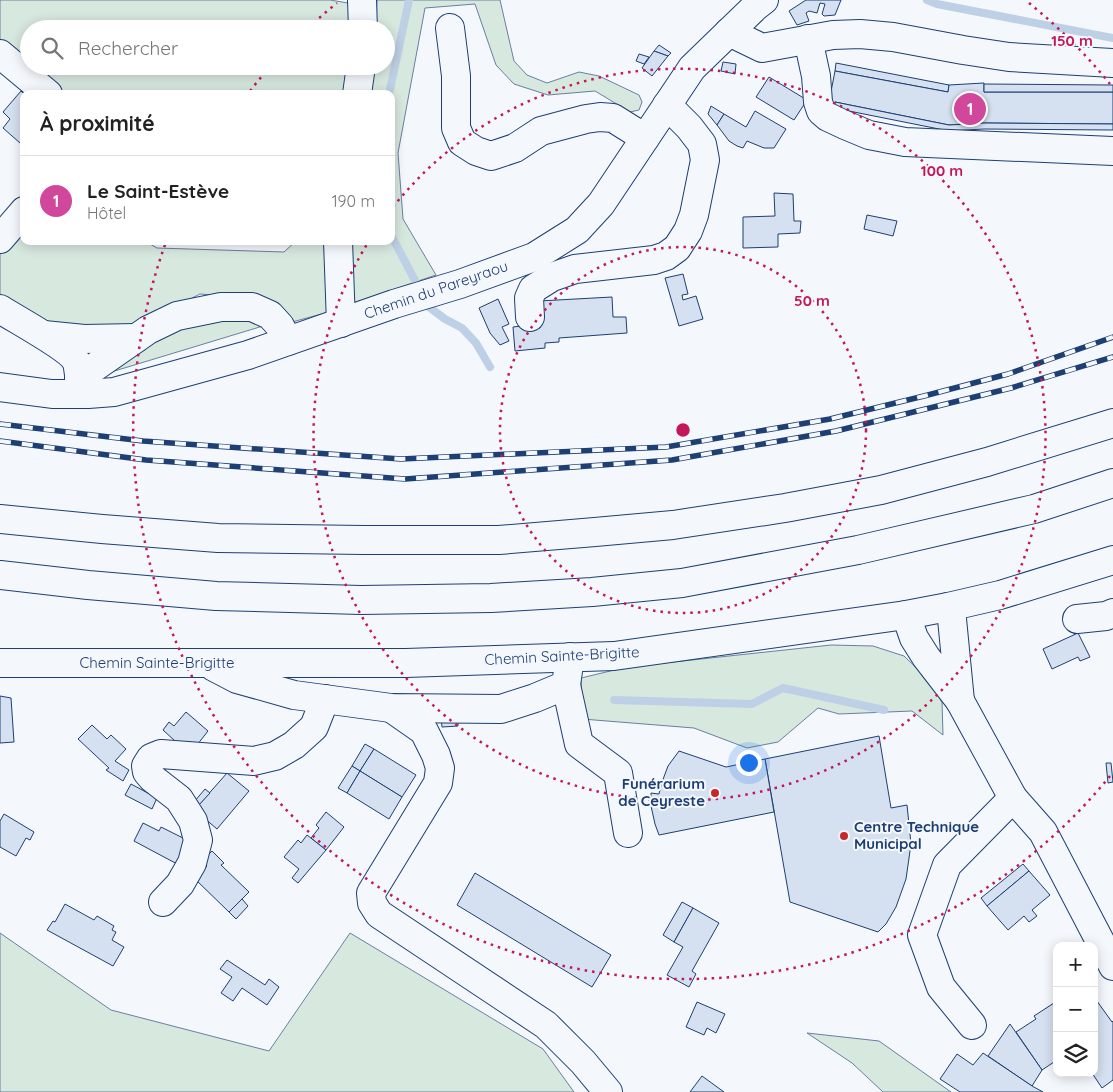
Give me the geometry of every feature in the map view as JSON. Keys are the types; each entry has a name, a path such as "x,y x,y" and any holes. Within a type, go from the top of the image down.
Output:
{"main road":[{"path":"362,0 363,20"},
{"name":"Chemin du Pareyraou","path":"0,387 52,394 80,386 88,394 114,392 248,355 394,304 460,284 534,257 577,230 601,204 692,68 764,0"},
{"path":"450,28 456,76 456,128 462,142 476,151 491,156 514,148 541,131 600,117 613,118 645,138"},
{"path":"729,32 762,48 832,34 860,34 1008,57 1113,63"},
{"path":"808,39 821,111 828,117 869,134 905,142 1113,151"},
{"path":"0,54 20,71"},
{"path":"25,75 43,90"},
{"path":"358,90 360,75"},
{"path":"530,317 529,298 533,289 552,277 575,269 654,260 666,256 677,248 688,231 694,215 704,160 702,144 689,127 667,105"},
{"path":"0,239 20,216"},
{"path":"338,245 341,323"},
{"path":"80,386 136,338 177,316 221,307 252,307 270,315 280,326 288,341"},
{"path":"0,309 55,342 69,353 77,362 80,386"},
{"path":"42,335 84,339 136,338"},
{"path":"0,519 218,538 499,540 596,532 682,524 785,508 881,490 987,462 1113,423"},
{"path":"0,575 216,596 342,600 490,598 592,592 682,583 858,550 1034,509 1113,484"},
{"name":"Chemin Sainte-Brigitte","path":"0,663 406,663 614,656 906,615 948,607 1000,595 1113,560"},
{"path":"948,607 952,619 960,701"},
{"path":"1077,619 1106,616 1113,613"},
{"path":"906,615 914,638 926,657 960,701 1013,798 1043,832 1113,966"},
{"path":"570,657 566,685 579,744 618,773 628,833"},
{"path":"206,663 237,679 294,694 391,708 501,709 566,685"},
{"path":"163,902 180,884 192,863 198,840 193,821 178,798 147,772 146,766 151,758 161,754 254,761 274,756 294,745 314,727 325,699"},
{"path":"391,708 424,731 436,754 440,768 438,783 371,893 372,903 379,914 546,1025 583,1062 608,1092"},
{"path":"972,1025 941,987 922,935 947,865 1013,798"}],"shaded area":[{"path":"0,0 330,0 354,4 353,20 20,20 20,61 0,43"},
{"path":"377,0 500,0 514,61 527,75 547,83 579,72 599,76 639,95 642,102 639,110 630,112 595,91 548,95 514,84 496,65 475,4 425,8 398,153 403,219 436,275 350,304 350,245 395,245 395,90 371,90 373,75 395,75 395,20 376,20"},
{"path":"36,75 347,75 345,90 53,90"},
{"path":"20,225 20,245 152,245 157,248 284,252 292,245 326,245 329,312 292,322 255,298 200,294 137,326 46,327 0,300 0,249"},
{"path":"251,317 263,326 98,376 181,323"},
{"path":"831,645 873,646 904,656 927,678 942,702 943,735 912,711 839,714 818,708 778,742 747,748 694,728 582,719 581,678 627,667"},
{"path":"0,933 111,1010 269,1051 350,933 543,1049 574,1092 0,1092"},
{"path":"807,1033 879,1041 951,1092 883,1092 852,1063"}],"building":[{"path":"806,0 841,0 835,15 824,16 822,14 825,4 820,3 817,13 809,11 806,13 809,21 797,25 789,11"},
{"path":"659,45 671,53 668,56 654,51"},
{"path":"654,51 668,56 652,76 642,68"},
{"path":"639,54 649,57 644,64 636,61"},
{"path":"723,62 736,64 735,74 721,71"},
{"path":"836,63 949,85 948,92 835,71"},
{"path":"835,71 948,92 949,85 984,83 984,92 1113,92 1113,124 984,123 949,125 835,102 834,108 828,107"},
{"path":"769,77 807,100 794,120 756,97"},
{"path":"984,84 1113,85 1113,92 984,92"},
{"path":"20,92 20,143 3,128 10,119 3,112"},
{"path":"835,102 949,125 984,123 1113,124 1113,130 984,129 949,131 834,108"},
{"path":"711,106 724,114 717,125 708,114"},
{"path":"755,111 786,129 774,148 764,148 747,141 743,148 737,146 729,141 717,125 724,114 746,127"},
{"path":"774,193 793,194 794,221 801,221 800,233 778,234 778,247 743,248 743,217 775,216"},
{"path":"867,215 897,221 893,236 864,229"},
{"path":"683,274 688,294 682,295 683,300 696,296 703,319 679,326 665,278"},
{"path":"612,297 613,317 626,317 627,333 559,338 559,342 545,343 545,348 515,351 513,327 529,325 533,329 540,328 539,301"},
{"path":"498,299 509,324 502,327 509,341 500,345 490,333 479,308"},
{"path":"1078,633 1090,657 1080,661 1078,657 1052,669 1043,649"},
{"path":"0,696 11,698 14,742 0,743"},
{"path":"186,712 208,731 197,745 194,742 186,751 163,730 169,722 174,726"},
{"path":"458,717 458,726 442,727 441,718"},
{"path":"92,725 107,739 111,735 126,749 115,761 129,770 123,781 106,770 109,768 78,739"},
{"name":"Centre Technique Municipal","path":"879,736 891,808 907,805 911,844 906,879 896,907 886,924 878,932 790,902 765,759"},
{"path":"365,744 374,749 360,771 352,766"},
{"path":"374,749 416,775 402,797 360,771"},
{"name":"Funérarium de Ceyreste","path":"679,751 726,767 765,759 774,812 659,835 651,806 651,793 659,794 668,766"},
{"path":"1106,763 1111,763 1113,782 1108,783"},
{"path":"352,766 360,771 347,793 338,788"},
{"path":"360,771 402,797 389,819 347,793"},
{"path":"227,773 249,791 217,829 203,817 197,807"},
{"path":"131,784 157,798 152,809 125,795"},
{"path":"205,789 210,793 197,807 194,802"},
{"path":"326,812 344,827 326,850 311,838 319,828 316,825"},
{"path":"4,814 34,832 30,840 26,838 16,856 0,847 0,821"},
{"path":"143,823 159,831 161,827 191,842 179,865 134,841"},
{"path":"307,835 326,850 298,883 292,878 299,869 284,857 298,840 301,843"},
{"path":"212,851 224,863 221,865 249,892 229,912 195,879 207,866 202,861"},
{"path":"1023,864 1029,871 987,906 981,898"},
{"path":"1029,871 1050,895 1032,910 1037,916 1029,922 1024,916 1008,930 987,906"},
{"path":"475,873 611,955 592,987 457,905"},
{"path":"242,899 248,906 236,919 229,912"},
{"path":"682,902 693,908 674,942 663,935"},
{"path":"65,904 94,920 97,916 114,926 112,930 116,932 112,940 124,947 113,966 47,930 53,921 55,922"},
{"path":"693,908 719,923 692,971 696,974 689,987 667,975 683,947 674,942"},
{"path":"227,960 265,985 269,979 279,987 267,1005 242,988 233,1001 221,993 232,977 220,969"},
{"path":"697,1002 725,1014 716,1033 707,1028 704,1035 686,1027"},
{"path":"1098,1003 1113,1021 1113,1080 1102,1088 1095,1077 1098,1077"},
{"path":"1053,1004 1053,1063 1042,1070 1016,1032 1036,1019 1034,1016"},
{"path":"1010,1024 1042,1070 1032,1086 988,1056"},
{"path":"983,1053 1043,1092 960,1092 940,1079 957,1054 973,1065"},
{"path":"702,1076 724,1092 690,1092"}],"waterway":[{"path":"395,66 409,0"},
{"path":"927,0 937,4 1113,38"},
{"path":"390,90 393,75"},
{"path":"395,243 429,307 445,319 462,328 476,343 490,367"},
{"path":"614,700 752,704 783,688 884,710"}],"railway":[{"path":"0,424 143,441 401,459 666,447 830,419 924,396 1008,374 1113,337"},
{"path":"0,441 146,460 405,479 672,460 836,431 1011,388 1113,357"}],"place":[{"name":"Le Saint-Estève","path":"970,109"},
{"name":"Funérarium de Ceyreste","path":"715,793"},
{"name":"Centre Technique Municipal","path":"844,836"}]}
